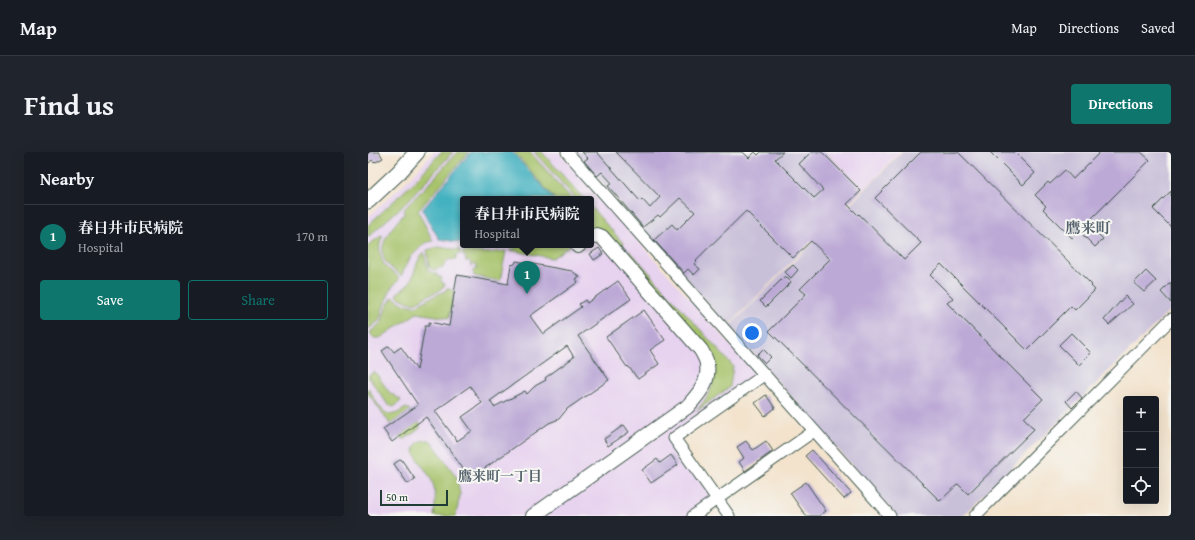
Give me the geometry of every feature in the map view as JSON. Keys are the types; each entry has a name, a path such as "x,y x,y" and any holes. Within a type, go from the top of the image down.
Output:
{"main road":[{"path":"368,201 400,172 417,152"}],"street":[{"path":"567,152 890,516"},
{"path":"533,516 687,407 700,393 706,381 707,365 701,350 602,237 597,235 594,236"},
{"path":"976,516 1171,319"},
{"path":"729,516 674,438 764,375"},
{"path":"693,516 814,431"}],"shaded area":[{"path":"434,152 559,152 754,371 753,379 670,438 711,495 710,500 687,516 368,516 368,217 403,185"},
{"path":"574,152 826,152 863,189 728,326"},
{"path":"827,152 900,152 864,189"},
{"path":"902,152 1171,152 1171,309 963,516 897,516 729,327"}],"green space":[{"path":"441,152 453,152 408,201 368,237 368,225 413,183"},
{"path":"457,152 469,152 418,211 433,241 425,243 410,258 401,276 387,264 384,257 383,250 386,237 404,214 404,209"},
{"path":"514,152 530,152 569,196 552,196"},
{"path":"534,152 542,152 581,196 573,196"},
{"path":"594,210 624,244 620,247 594,233"},
{"path":"382,235 380,252 382,260 388,269 396,274 399,280 392,287 379,321 368,329 368,245"},
{"path":"438,247 460,250 460,254 456,255 456,259 450,259 445,263 443,268 440,267 432,270 429,267 427,250"},
{"path":"515,248 567,248 552,258 509,250"},
{"path":"464,251 486,253 506,251 500,281 474,276 473,270 477,268 475,264 471,266 471,263 468,260 467,262 465,260 466,257 462,255"},
{"path":"630,251 733,366 730,387 695,412 710,391 713,380 713,366 627,257 627,253"},
{"path":"424,252 428,270 432,273 436,273 438,277 441,277 442,283 445,285 439,291 415,303 408,302 398,297 397,293 409,284 417,263"},
{"path":"447,288 454,291 449,318 417,313 380,338 373,338 370,332 382,322 386,307 393,297 404,304 416,306 445,291"},
{"path":"374,372 390,393 400,399 401,401 394,407 388,405 369,378 369,375"},
{"path":"368,388 379,406 386,412 394,414 406,408 409,409 420,424 420,428 405,439 400,438 368,393"},
{"path":"430,440 433,443 457,478 460,494 456,516 434,516 434,487 430,477 414,452 417,444 420,441"}],"water":[{"path":"471,152 512,152 551,196 460,196 460,242 439,239 423,209"}],"building":[{"path":"368,152 379,152 383,158 376,162 372,160 368,164"},
{"path":"582,152 597,152 640,201 642,199 650,208 660,197 616,152 743,152 749,158 755,152 758,155 761,152 783,152 775,159 814,198 823,190 799,164 811,152 822,152 861,191 847,204 858,215 859,214 904,260 921,243 875,198 921,152 958,152 1092,285 1091,286 1095,290 1075,310 1071,306 1027,350 941,264 930,275 953,298 947,303 1043,399 1024,418 1034,429 968,494 958,484 940,501 769,331 806,294 800,289 830,259 811,241 793,258 746,211 696,260 697,261 694,264 700,269 694,275 688,269 684,273 654,240 672,224 677,230 695,212 680,198 660,217 658,215 643,227 608,186 612,183 602,172 597,176 584,161 588,158"},
{"path":"990,152 1014,152 1035,173 1023,185"},
{"path":"1100,152 1141,152 1150,160 1087,223 1103,239 1095,247 1079,231 1072,238 1043,209 1046,206 1035,195 1048,182 1050,184 1065,170 1073,179"},
{"path":"1171,191 1171,227 1153,209"},
{"path":"599,248 603,254 594,260 590,254"},
{"path":"516,261 572,271 580,277 576,279 578,282 530,316 543,334 581,307 579,304 585,300 587,303 618,281 631,299 578,336 609,380 567,409 559,419 549,423 475,475 473,473 469,477 426,417 392,442 383,429 418,405 382,351 389,346 394,352 401,347 417,370 425,326 429,326 429,322 449,326 457,275 508,284 511,265 515,264","holes":["567,346 574,357 545,378 546,380 535,386 527,394 525,391 494,407 490,401","470,386 482,403 462,417 472,431 457,441 435,411"]},
{"path":"793,265 798,270 791,278 785,272"},
{"path":"1146,271 1156,281 1144,292 1134,283"},
{"path":"785,276 791,282 766,307 760,301"},
{"path":"1171,282 1171,303 1161,292"},
{"path":"1125,296 1133,304 1109,325 1104,320"},
{"path":"644,310 665,340 650,350 659,364 638,379 628,366 627,367 606,337"},
{"path":"1071,333 1091,353 1079,365 1059,345"},
{"path":"763,349 771,357 765,363 757,355"},
{"path":"1076,391 1082,398 1072,408 1066,401"},
{"path":"766,395 775,408 765,416 755,403"},
{"path":"624,425 629,432 608,446 604,439"},
{"path":"746,441 753,450 766,441 773,451 745,471 739,462 744,458 737,447"},
{"path":"812,450 851,493 844,499 805,456"},
{"path":"671,455 678,465 651,483 642,470 657,459 660,463"},
{"path":"401,459 415,479 408,484 394,464"},
{"path":"806,482 826,511 819,516 806,516 790,493"}],"place":[{"name":"春日井市民病院","path":"527,294"}],"district":[{"name":"鷹来町","path":"1088,228"},
{"name":"鷹来町一丁目","path":"500,476"}]}
